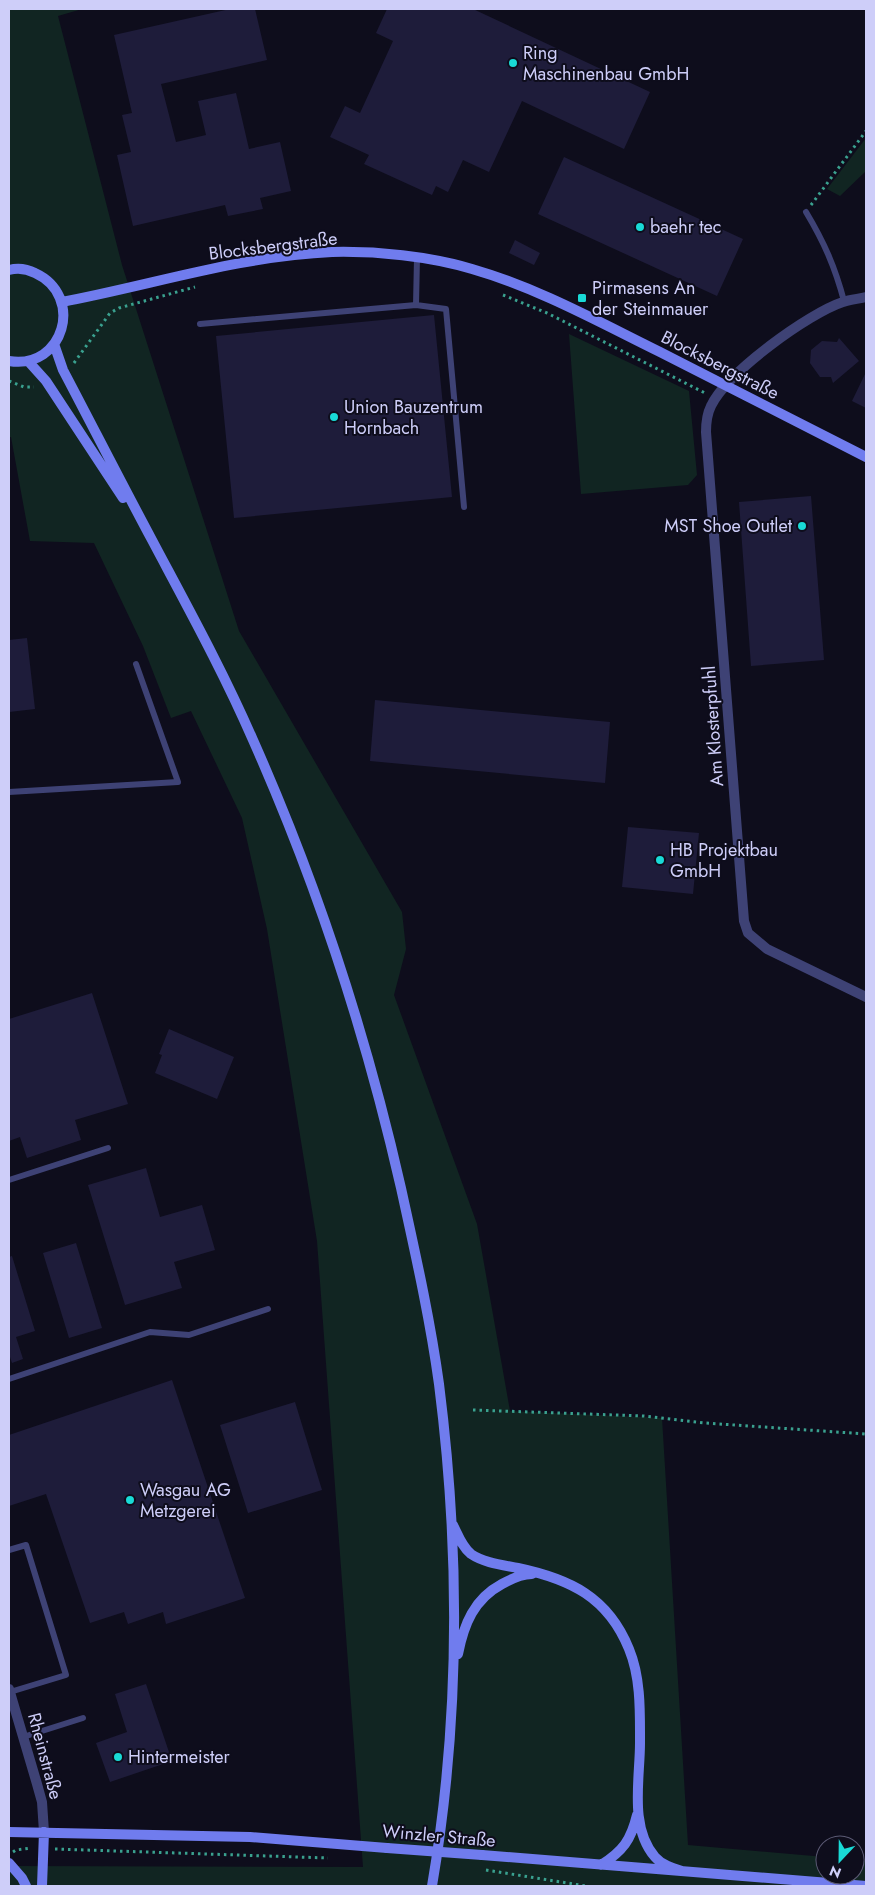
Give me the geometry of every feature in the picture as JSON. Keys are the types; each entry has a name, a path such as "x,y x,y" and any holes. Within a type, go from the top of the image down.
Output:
{"main road":[{"name":"Blocksbergstraße","path":"62,302 101,295 231,264 301,254 362,253 417,258 471,268 553,299 866,457"},
{"path":"9,270 14,268 30,270 44,277 56,288 62,302 64,317 61,331 54,344 42,354 28,361 9,361"},
{"path":"54,344 63,370 225,678 288,822 346,983 392,1146 420,1280 438,1380 447,1456 451,1520 455,1606 452,1688 444,1800 432,1886"},
{"path":"28,361 46,381 153,542"},
{"path":"451,1520 463,1544 472,1555 500,1565 540,1573 570,1584 589,1595 614,1621 630,1652 636,1673 639,1703 638,1809 642,1830 655,1856 662,1863 682,1872"},
{"path":"452,1688 464,1627 475,1606 494,1588 510,1579 526,1574 540,1573"},
{"path":"601,1865 614,1857 630,1838 638,1809"},
{"name":"Winzler Straße","path":"9,1832 250,1837 866,1886"},
{"path":"42,1886 44,1832"},
{"path":"9,1863 22,1878 26,1886"}],"street":[{"name":"Am Klosterpfuhl","path":"866,297 844,301 815,315 782,337 726,385 710,407 706,420 744,922 748,933 767,949 866,997"},
{"name":"Rheinstraße","path":"9,1691 42,1802 44,1832"}],"lane":[{"path":"806,212 825,244 838,277 844,301"},
{"path":"416,305 417,258"},
{"path":"200,324 416,305 446,309 464,507"},
{"path":"9,792 178,782 136,664"},
{"path":"9,1180 108,1148"},
{"path":"9,1379 150,1332 189,1335 268,1309"},
{"path":"9,1550 26,1544 66,1675 9,1691"},
{"path":"23,1737 83,1718"}],"path":[{"path":"806,212 866,131"},
{"path":"474,1410 644,1416 715,1424 866,1434"},
{"path":"9,1855 16,1850 43,1848 329,1858"},
{"path":"481,1869 586,1886"}],"green space":[{"path":"9,9 82,9 58,16 122,265 239,631 402,912 406,949 394,995 477,1224 510,1411 662,1418 688,1845 815,1856 815,1885 865,1885 866,1861 866,1886 9,1886 9,1866 363,1867 317,1241 267,929 242,818 191,711 171,718 143,646 94,543 30,541 11,437 9,437"},
{"path":"866,138 866,171 840,196 827,189"},
{"path":"569,334 689,391 697,475 688,485 581,494"}],"building":[{"path":"230,9 255,9 267,60 161,84 176,142 206,135 198,101 236,93 249,149 280,142 291,191 260,198 263,209 228,216 225,205 133,226 117,155 131,152 122,115 132,113 114,35"},
{"path":"387,9 473,9 650,92 624,149 522,101 489,172 463,160 448,192 436,186 432,195 364,164 369,155 330,137 345,106 360,113 393,41 376,33"},
{"name":"baehr tec","path":"564,157 743,239 717,296 538,214"},
{"path":"515,240 540,253 534,265 509,253"},
{"name":"Union Bauzentrum Hornbach","path":"434,315 452,497 234,518 216,336"},
{"path":"839,338 859,361 833,383 831,377 820,377 810,363 811,350 822,341 837,342"},
{"path":"866,372 866,408 852,401"},
{"path":"811,496 824,660 751,666 739,502"},
{"path":"27,638 35,709 9,712 9,640"},
{"path":"375,700 610,722 605,783 370,761"},
{"name":"HB Projektbau GmbH","path":"628,827 699,833 693,894 622,887"},
{"path":"92,993 128,1104 75,1120 81,1140 27,1158 20,1137 9,1141 9,1019"},
{"path":"169,1029 234,1057 217,1099 155,1073 162,1055 159,1054"},
{"path":"146,1168 160,1217 202,1205 215,1250 174,1262 182,1288 125,1305 88,1185"},
{"path":"76,1243 102,1328 69,1338 43,1253"},
{"path":"12,1256 35,1331 16,1337 23,1359 12,1363 9,1354 9,1257"},
{"name":"Wasgau AG Metzgerei","path":"172,1380 245,1598 166,1624 163,1612 128,1624 124,1612 90,1623 46,1494 9,1506 9,1435"},
{"path":"295,1402 322,1490 248,1513 220,1425"},
{"path":"146,1684 172,1761 110,1782 96,1743 127,1732 115,1694"}],"place":[{"name":"Ring Maschinenbau GmbH","path":"513,63"},
{"name":"baehr tec","path":"640,227"},
{"name":"Pirmasens An der Steinmauer","path":"582,298"},
{"name":"Union Bauzentrum Hornbach","path":"334,417"},
{"name":"MST Shoe Outlet","path":"802,526"},
{"name":"HB Projektbau GmbH","path":"660,860"},
{"name":"Wasgau AG Metzgerei","path":"130,1500"},
{"name":"Hintermeister","path":"118,1757"}]}
